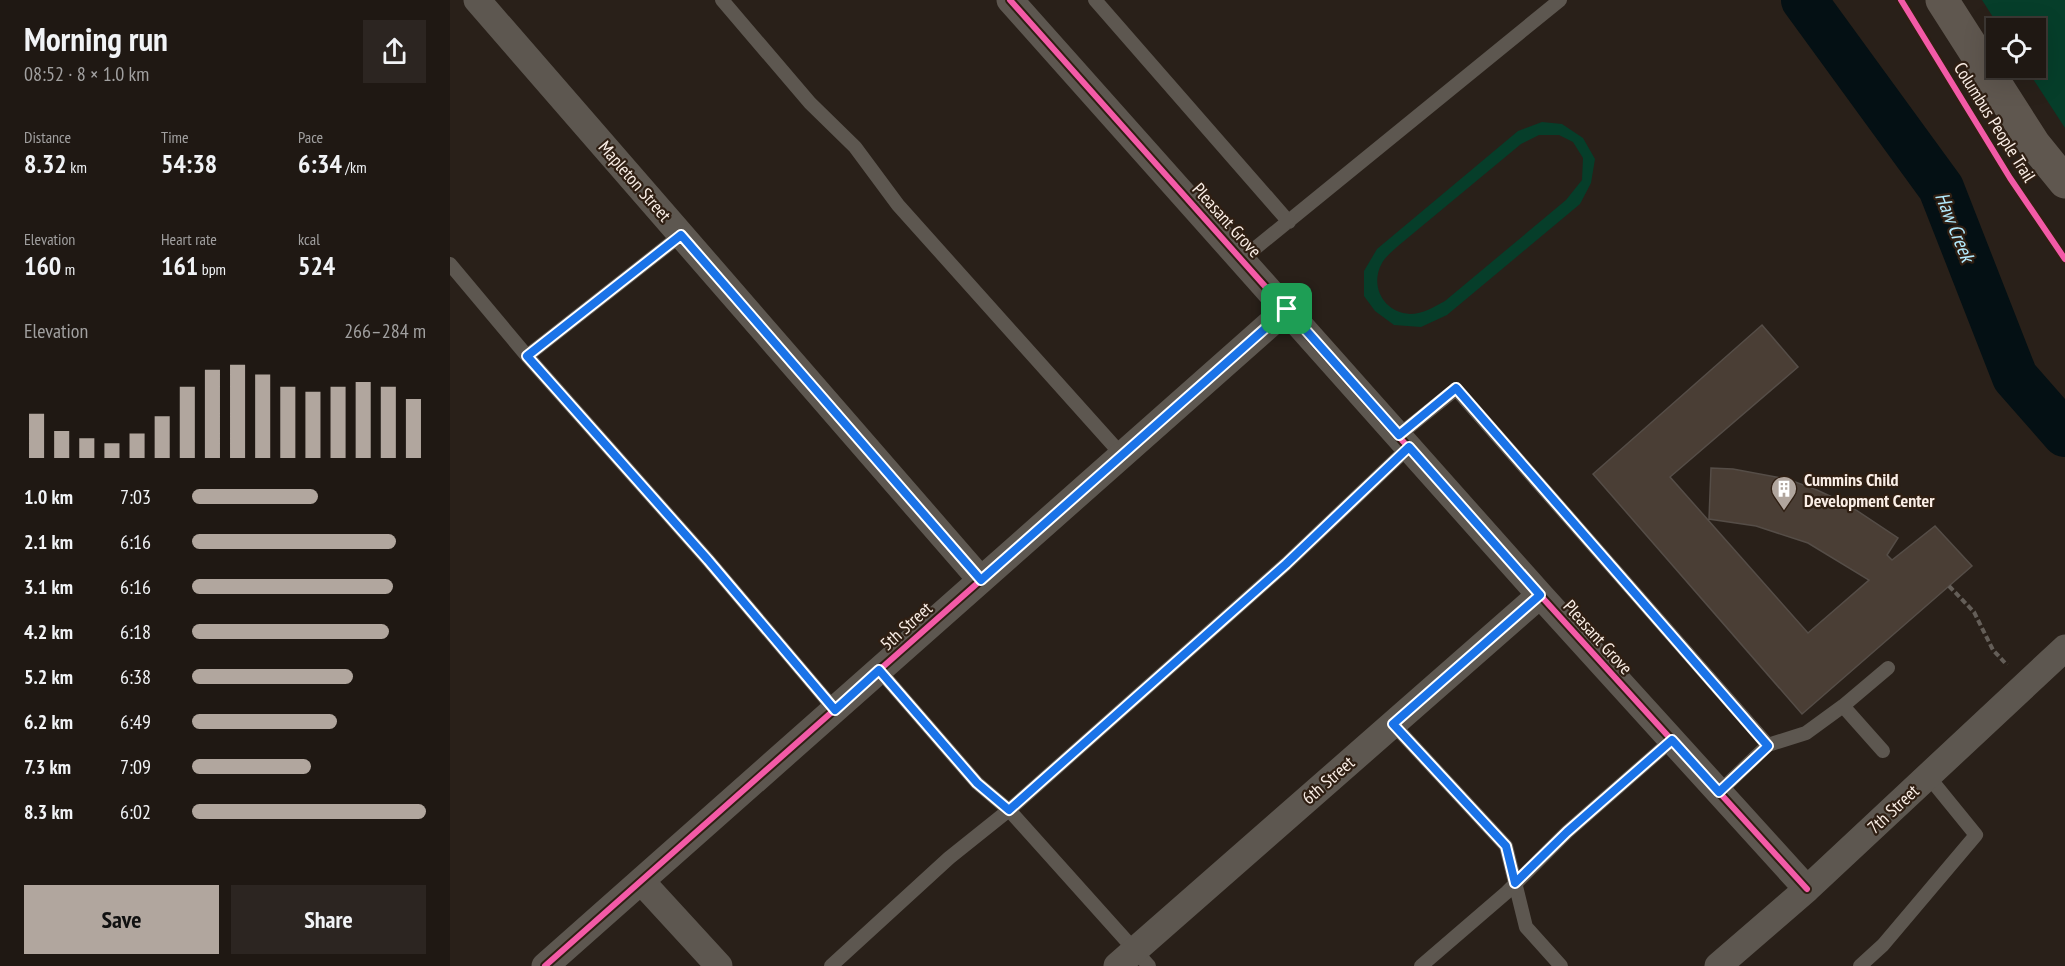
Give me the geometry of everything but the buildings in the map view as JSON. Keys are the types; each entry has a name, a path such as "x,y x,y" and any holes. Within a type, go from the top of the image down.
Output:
{"main road":[{"path":"1942,0 2034,144 2065,182"}],"street":[{"name":"Mapleton Street","path":"477,0 981,580"},
{"name":"Pleasant Grove","path":"1020,3 1242,259 1540,595 1807,889"},
{"name":"5th Street","path":"545,966 1287,309"},
{"name":"6th Street","path":"1133,961 1393,724 1540,595"},
{"name":"7th Street","path":"1718,966 1807,889 2057,656"},
{"path":"641,881 719,966"}],"lane":[{"path":"722,0 810,103 855,147 898,205 1122,455"},
{"path":"1095,0 1289,222"},
{"path":"1242,259 1560,0"},
{"path":"527,356 681,235"},
{"path":"450,264 527,356 708,560 835,710"},
{"path":"831,966 949,858 1009,810 1286,564 1456,388 1768,746"},
{"path":"1719,792 1768,746 1806,733 1844,706 1888,668"},
{"path":"879,670 977,783 1009,810 1133,961"},
{"path":"1844,706 1883,752"},
{"path":"1393,724 1506,846 1526,927 1561,966"},
{"path":"1421,966 1515,883 1567,832 1672,740"},
{"path":"1860,966 1883,945 1976,835 1928,776"}],"path":[{"path":"1949,586 1974,612 1993,650 2007,665"}],"green space":[{"path":"1982,0 2065,0 2065,128 2032,78 2046,78 2046,18 1994,18"},
{"path":"1542,122 1562,124 1583,138 1595,159 1591,183 1580,204 1447,315 1421,327 1394,325 1375,311 1364,296 1364,271 1377,249 1518,131","holes":["1539,135 1559,135 1573,142 1583,158 1582,180 1566,200 1445,301 1433,308 1410,314 1393,309 1386,303 1381,297 1377,281 1378,272 1389,254 1521,144"]}],"waterway":[{"name":"Haw Creek","path":"1804,0 1941,188 2015,377 2065,434"}],"cycle path":[{"path":"1010,0 1540,595 1807,889"},
{"name":"Columbus People Trail","path":"1901,0 2010,178 2065,259"},
{"path":"545,966 1287,309"}],"place":[{"name":"Cummins Child Development Center","path":"1784,512"}],"route":[{"path":"681,235 981,580 1287,309 1399,435 1456,388 1768,746 1719,792 1672,740 1567,832 1515,883 1506,846 1393,724 1540,595 1409,447 1286,564 1009,810 977,783 879,670 835,710 708,560 527,356 681,235"}]}
